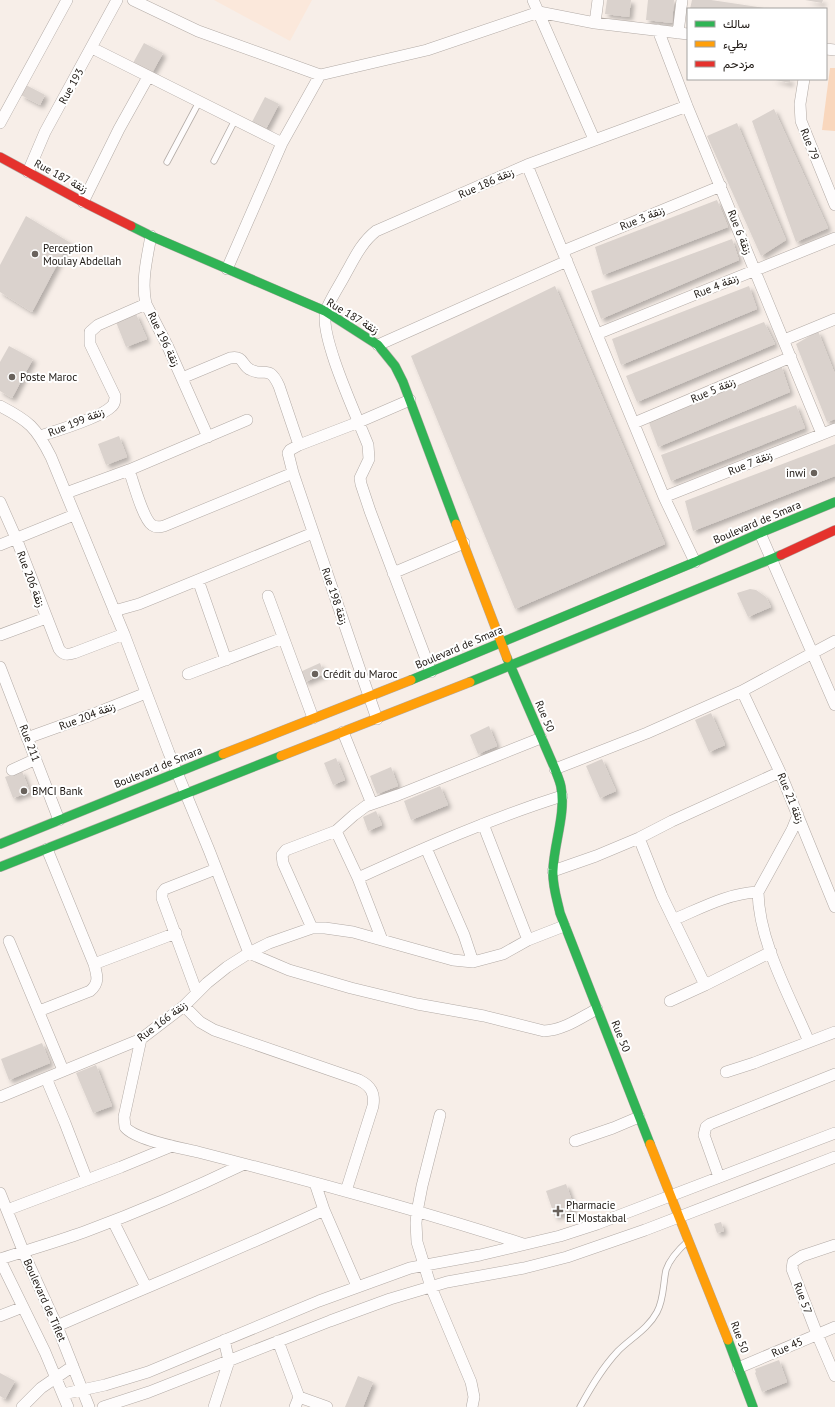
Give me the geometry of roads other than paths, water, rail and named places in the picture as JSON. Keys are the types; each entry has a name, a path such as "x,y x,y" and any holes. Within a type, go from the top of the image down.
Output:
{"street":[{"path":"0,123 67,0"},
{"name":"Rue 193","path":"28,172 46,132 117,0"},
{"path":"133,0 198,31 320,75 427,50 539,12 595,23 683,33 682,0"},
{"path":"533,0 594,140"},
{"path":"595,23 598,0"},
{"name":"Rue 6 زنقة","path":"658,30 687,106 822,434"},
{"path":"92,48 282,143"},
{"path":"227,269 282,143 320,75"},
{"path":"82,202 119,129 148,77"},
{"name":"Rue 79","path":"804,80 800,104 801,121 835,205"},
{"name":"Rue 186 زنقة","path":"325,311 359,250 368,237 376,231 527,165 687,106"},
{"name":"Rue 187 زنقة","path":"0,157 82,202 151,236 325,311 378,345 395,366 403,382 510,668"},
{"path":"527,165 664,497 694,562"},
{"name":"Rue 3 زنقة","path":"378,345 565,256 721,186"},
{"name":"Rue 196 زنقة","path":"151,236 145,280 146,304 158,326 208,437"},
{"name":"Rue 4 زنقة","path":"597,334 835,238"},
{"name":"Rue 199 زنقة","path":"40,436 102,413 113,405 115,400 114,396 90,344 90,332 98,325 146,304"},
{"path":"325,311 326,331 331,350 368,445 368,463 361,475 361,484 431,672"},
{"path":"784,340 835,319"},
{"name":"Rue 198 زنقة","path":"182,378 230,358 236,357 240,359 250,370 266,372 276,379 294,447 288,455 293,473 377,719"},
{"name":"Rue 5 زنقة","path":"634,423 791,357"},
{"path":"294,447 359,422 410,400"},
{"path":"0,406 28,422 40,436 51,457 124,634 185,794 203,834 249,953 289,970 351,988 417,1004 484,1016 544,1031 562,1028 597,1009"},
{"path":"66,493 129,470 247,420"},
{"name":"Rue 7 زنقة","path":"664,497 835,429"},
{"path":"129,470 145,515 152,525 157,527 164,526 195,514 293,473"},
{"name":"Rue 206 زنقة","path":"0,502 16,538 59,649 65,654 74,654 124,634"},
{"name":"Boulevard de Smara","path":"0,844 177,772 431,672 835,502"},
{"path":"0,545 74,515"},
{"path":"0,867 510,668 771,560 835,530"},
{"path":"114,611 139,604 313,533"},
{"path":"760,533 835,705"},
{"path":"393,573 464,543"},
{"path":"198,580 226,660"},
{"path":"268,596 313,718"},
{"path":"1,634 46,618"},
{"path":"188,674 283,638"},
{"path":"555,769 647,733 742,691 835,641"},
{"name":"Rue 211","path":"0,667 3,682 36,760 59,820"},
{"name":"Rue 50","path":"510,668 555,769 561,786 562,796 560,828 555,850 553,871 556,901 564,926 753,1407"},
{"name":"Rue 21 زنقة","path":"742,691 831,887 835,907"},
{"name":"Rue 204 زنقة","path":"27,738 146,693"},
{"path":"343,732 372,804"},
{"path":"541,738 372,804 360,810 330,835 290,848 282,855 283,863 312,928 347,931 453,960 473,962 503,954 528,940 564,926"},
{"path":"12,770 36,760"},
{"path":"553,871 596,856 639,838 672,821 780,772"},
{"path":"358,878 483,824 562,796"},
{"path":"798,815 792,830 758,892 761,920 771,952 809,1042"},
{"path":"483,824 528,940"},
{"path":"336,831 358,878 382,940"},
{"path":"639,838 651,870 705,985"},
{"path":"39,1011 90,991 94,988 98,977 47,848"},
{"path":"426,848 464,935 473,962"},
{"path":"197,993 162,898 165,889 216,869"},
{"path":"675,919 728,898 741,894 758,892"},
{"name":"Rue 166 زنقة","path":"0,1097 140,1039 184,1006 228,967 249,953 284,937 312,928"},
{"path":"94,964 176,933"},
{"path":"9,940 63,1070"},
{"path":"670,1001 771,952"},
{"path":"184,1006 200,1022 214,1030 360,1080 370,1088 374,1095 373,1106 346,1191"},
{"path":"726,1072 835,1032"},
{"path":"140,1039 125,1111 125,1127 131,1133 172,1146 346,1191 524,1244"},
{"path":"719,1177 704,1135 706,1127 710,1124 835,1074"},
{"path":"46,1078 66,1123 87,1180"},
{"path":"440,1115 417,1212 416,1233 418,1249 431,1287 471,1382 474,1392 472,1407"},
{"path":"575,1141 613,1128 638,1117"},
{"path":"63,1394 134,1377 357,1286 423,1265 480,1255 560,1236 671,1196 835,1133"},
{"path":"7,1210 142,1159 172,1146"},
{"path":"103,1407 135,1398 365,1308 446,1282 544,1263 591,1249 835,1157"},
{"path":"0,1259 64,1239 113,1221 244,1164"},
{"path":"314,1183 357,1286"},
{"name":"Boulevard de Tiflet","path":"0,1193 23,1251 57,1326 89,1407"},
{"path":"57,1326 210,1261 324,1210"},
{"path":"113,1221 146,1287"},
{"name":"Rue 57","path":"835,1245 799,1258 793,1262 792,1265 793,1272 816,1334 835,1376"},
{"name":"Boulevard de Tiflet","path":"0,1259 56,1377 68,1407"},
{"path":"0,1316 22,1307"},
{"name":"Rue 45","path":"738,1368 835,1327"},
{"path":"214,1407 229,1361 224,1340"},
{"path":"278,1341 297,1402 327,1407"},
{"path":"22,1407 41,1388 73,1366"}],"lane":[{"path":"167,162 199,102"},
{"path":"214,161 235,120"},
{"path":"580,1407 605,1366 619,1351 645,1329 657,1312 662,1299 667,1270 677,1251 688,1240"}],"place":[{"name":"Perception Moulay Abdellah","path":"35,254"},
{"name":"Poste Maroc","path":"12,377"},
{"name":"inwi","path":"814,473"},
{"name":"Crédit du Maroc","path":"315,674"},
{"name":"BMCI Bank","path":"24,791"},
{"name":"Pharmacie El Mostakbal","path":"558,1211"}]}
